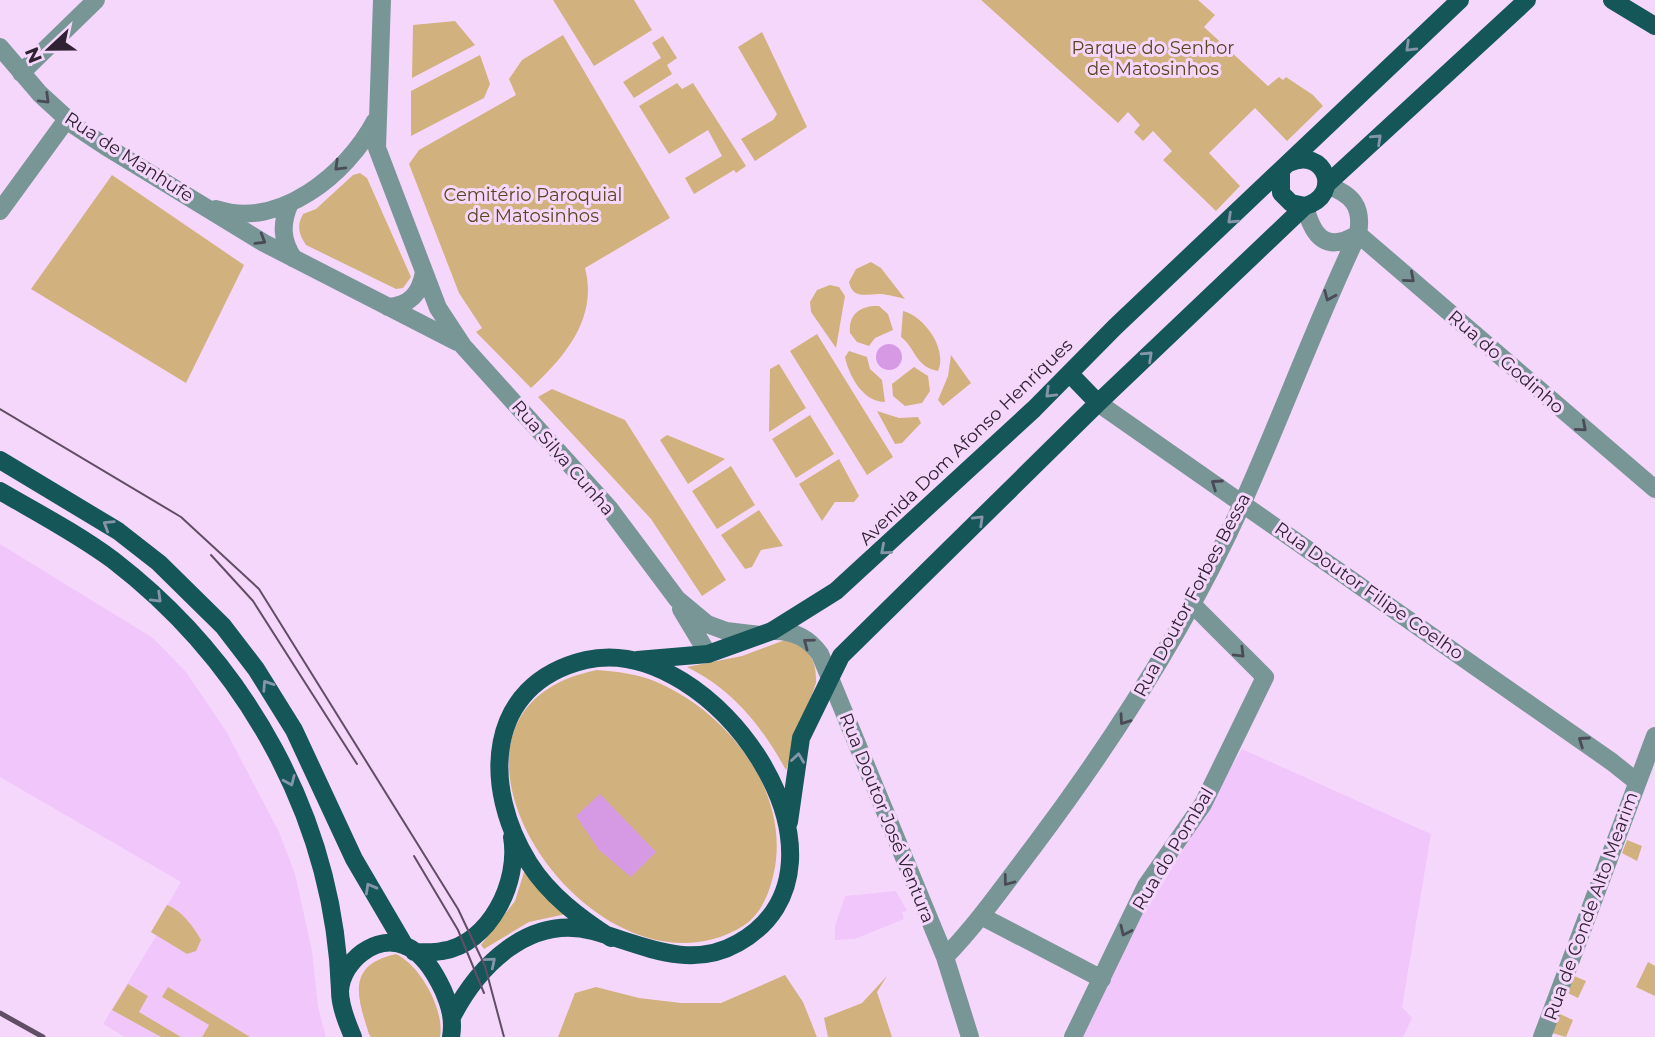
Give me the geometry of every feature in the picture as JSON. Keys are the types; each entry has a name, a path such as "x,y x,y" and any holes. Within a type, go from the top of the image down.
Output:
{"main road":[{"name":"Avenida Dom Afonso Henriques","path":"511,830 499,791 498,770 503,735 516,706 530,688 568,665 589,659 634,660 708,654 766,633 808,611 849,581 1070,374 1115,327 1460,0"},
{"path":"452,1030 485,966 519,942 540,932 568,928 594,932 649,950 694,956 718,952 740,942 771,912 783,890 788,869 789,825 801,738 830,674 856,639 1305,206 1321,197 1326,185 1527,0"},
{"path":"1612,0 1655,26"},
{"path":"1305,206 1285,199 1279,186 1285,167 1311,160 1323,170 1326,185"},
{"path":"1070,374 1098,403"},
{"path":"0,460 118,531 159,563 223,626 256,669 293,730 361,871 410,949 435,972 452,1030"},
{"path":"0,491 111,559 149,590 216,660 244,699 284,768 318,852 337,928 342,1008 353,1037"},
{"path":"634,660 690,687 733,723 767,769 789,825"},
{"path":"340,990 349,963 359,954 388,944 410,949 442,951 464,943 495,913 511,876 514,857 511,830"},
{"path":"511,830 530,865 553,893 580,918 611,938"}],"street":[{"path":"21,73 96,0"},
{"path":"382,0 375,137 381,163 444,320 463,346"},
{"name":"Rua de Manhufe","path":"0,47 66,119 105,146 295,259 463,346"},
{"path":"203,204 223,211 246,213 290,203 339,167 366,137 376,118"},
{"path":"0,211 66,119"},
{"path":"1305,206 1311,227 1330,243 1341,244 1358,234 1359,211 1355,200 1344,191 1326,185"},
{"path":"290,203 282,227 286,243 295,259"},
{"name":"Rua do Godinho","path":"1358,234 1655,489"},
{"name":"Rua Doutor Forbes Bessa","path":"945,957 981,916 1132,708 1192,604 1243,503 1358,234"},
{"path":"388,307 400,306 412,300 424,272"},
{"name":"Rua Silva Cunha","path":"463,346 608,508 677,599 707,624 726,631 766,633"},
{"name":"Rua Doutor Filipe Coelho","path":"1098,403 1637,782"},
{"name":"Rua Silva Cunha","path":"658,574 708,654"},
{"name":"Rua do Pombal","path":"1073,1037 1146,886 1203,804 1265,677 1192,604"},
{"name":"Rua Doutor José Ventura","path":"766,633 783,630 807,639 820,654 945,957 970,1037"},
{"name":"Rua de Conde Alto Mearim","path":"1542,1037 1655,736"},
{"path":"981,916 1102,979"}],"shaded area":[{"path":"889,344 898,348 902,357 898,366 889,370 880,366 876,357 880,348"},
{"path":"0,544 153,638 186,672 226,731 279,832 295,874 312,951 318,1007 326,1037 125,1037 103,1024 156,936 151,932 181,882 0,777"},
{"path":"1242,749 1431,834 1402,1007 1412,1018 1403,1037 1081,1037 1145,905 1163,883"},
{"path":"600,794 656,852 631,877 599,850 576,816"},
{"path":"896,891 907,911 902,912 904,919 855,939 835,940 835,926 845,896"}],"green space":[{"path":"553,0 634,0 652,30 594,66"},
{"name":"Parque do Senhor de Matosinhos","path":"981,0 1198,0 1215,15 1204,27 1268,86 1279,77 1283,80 1286,77 1313,95 1323,106 1287,141 1255,108 1209,153 1240,186 1216,211 1163,160 1172,151 1153,131 1143,141 1134,132 1140,125 1128,112 1118,123"},
{"path":"455,21 475,45 412,78 413,25"},
{"path":"762,32 807,127 755,161 741,139 773,120 777,114 738,47"},
{"name":"Cemitério Paroquial de Matosinhos","path":"563,35 670,218 585,268 588,286 583,319 567,349 531,388 476,332 482,328 459,293 409,164 419,150 516,95 509,79 522,60"},
{"path":"663,36 677,58 667,65 672,74 634,98 623,82 661,58 652,43"},
{"path":"480,55 490,84 484,98 411,136 411,91"},
{"path":"677,83 682,89 693,83 746,166 736,173 734,170 694,194 685,178 722,156 708,130 669,154 639,106"},
{"path":"360,173 367,178 411,277 403,288 396,289 306,245 301,237 299,226 303,214 316,209 353,175"},
{"path":"112,175 244,265 186,383 31,289"},
{"path":"871,262 881,268 905,299 854,292 849,282 856,269"},
{"path":"830,285 839,287 845,296 836,348 811,312 810,302 817,290"},
{"path":"879,306 888,314 893,330 875,338 869,346 857,342 850,333 854,316 861,309"},
{"path":"903,311 919,319 932,335 940,353 938,371 924,365 901,337"},
{"path":"817,334 893,457 867,475 790,351"},
{"path":"849,351 867,357 870,369 882,380 885,402 870,398 858,387 845,357"},
{"path":"951,355 971,383 943,406 938,400 948,376"},
{"path":"779,364 806,408 769,432 770,369"},
{"path":"914,367 928,376 930,391 922,403 905,406 893,396 892,384"},
{"path":"552,389 625,420 726,580 702,596 651,519 538,397"},
{"path":"877,411 899,418 918,417 921,423 902,443 895,444"},
{"path":"810,415 834,454 796,478 772,439"},
{"path":"667,435 725,459 688,484 660,440"},
{"path":"839,459 859,496 854,502 835,502 822,521 799,484"},
{"path":"731,466 755,505 717,529 692,491"},
{"path":"759,510 783,546 761,550 752,567 745,569 721,535"},
{"path":"785,640 806,650 813,661 816,675 816,683 786,770 744,710 718,686 687,667 742,656"},
{"path":"597,670 644,677 684,696 708,713 729,734 762,782 772,810 777,838 775,867 765,900 756,914 743,926 685,943 628,931 576,896 536,848 513,793 511,740 538,697"},
{"path":"1627,840 1642,846 1637,861 1622,853"},
{"path":"525,869 566,914 529,922 484,949 481,945 515,901"},
{"path":"167,905 182,915 198,935 201,940 196,951 187,954 151,932"},
{"path":"396,954 414,968 429,990 439,1014 440,1037 371,1037 369,1034 359,995 362,974 380,959"},
{"path":"1648,962 1655,966 1655,996 1636,987"},
{"path":"785,975 803,1002 817,1037 558,1037 575,993 596,987 639,998 681,1003 721,1003"},
{"path":"887,976 877,992 892,1037 828,1037 824,1018 862,1003"},
{"path":"1574,976 1586,981 1578,998 1568,993"},
{"path":"128,984 148,996 139,1012 181,1037 161,1037 112,1010"},
{"path":"168,987 250,1037 202,1037 209,1025 162,997"},
{"path":"1560,1014 1573,1020 1566,1037 1552,1033"}],"tram line":[{"path":"0,409 181,517 259,589 458,909 485,966 504,1037"},
{"path":"211,555 253,601 357,764"},
{"path":"414,856 458,930 484,993"}],"railway":[{"path":"0,1013 43,1037"}]}
